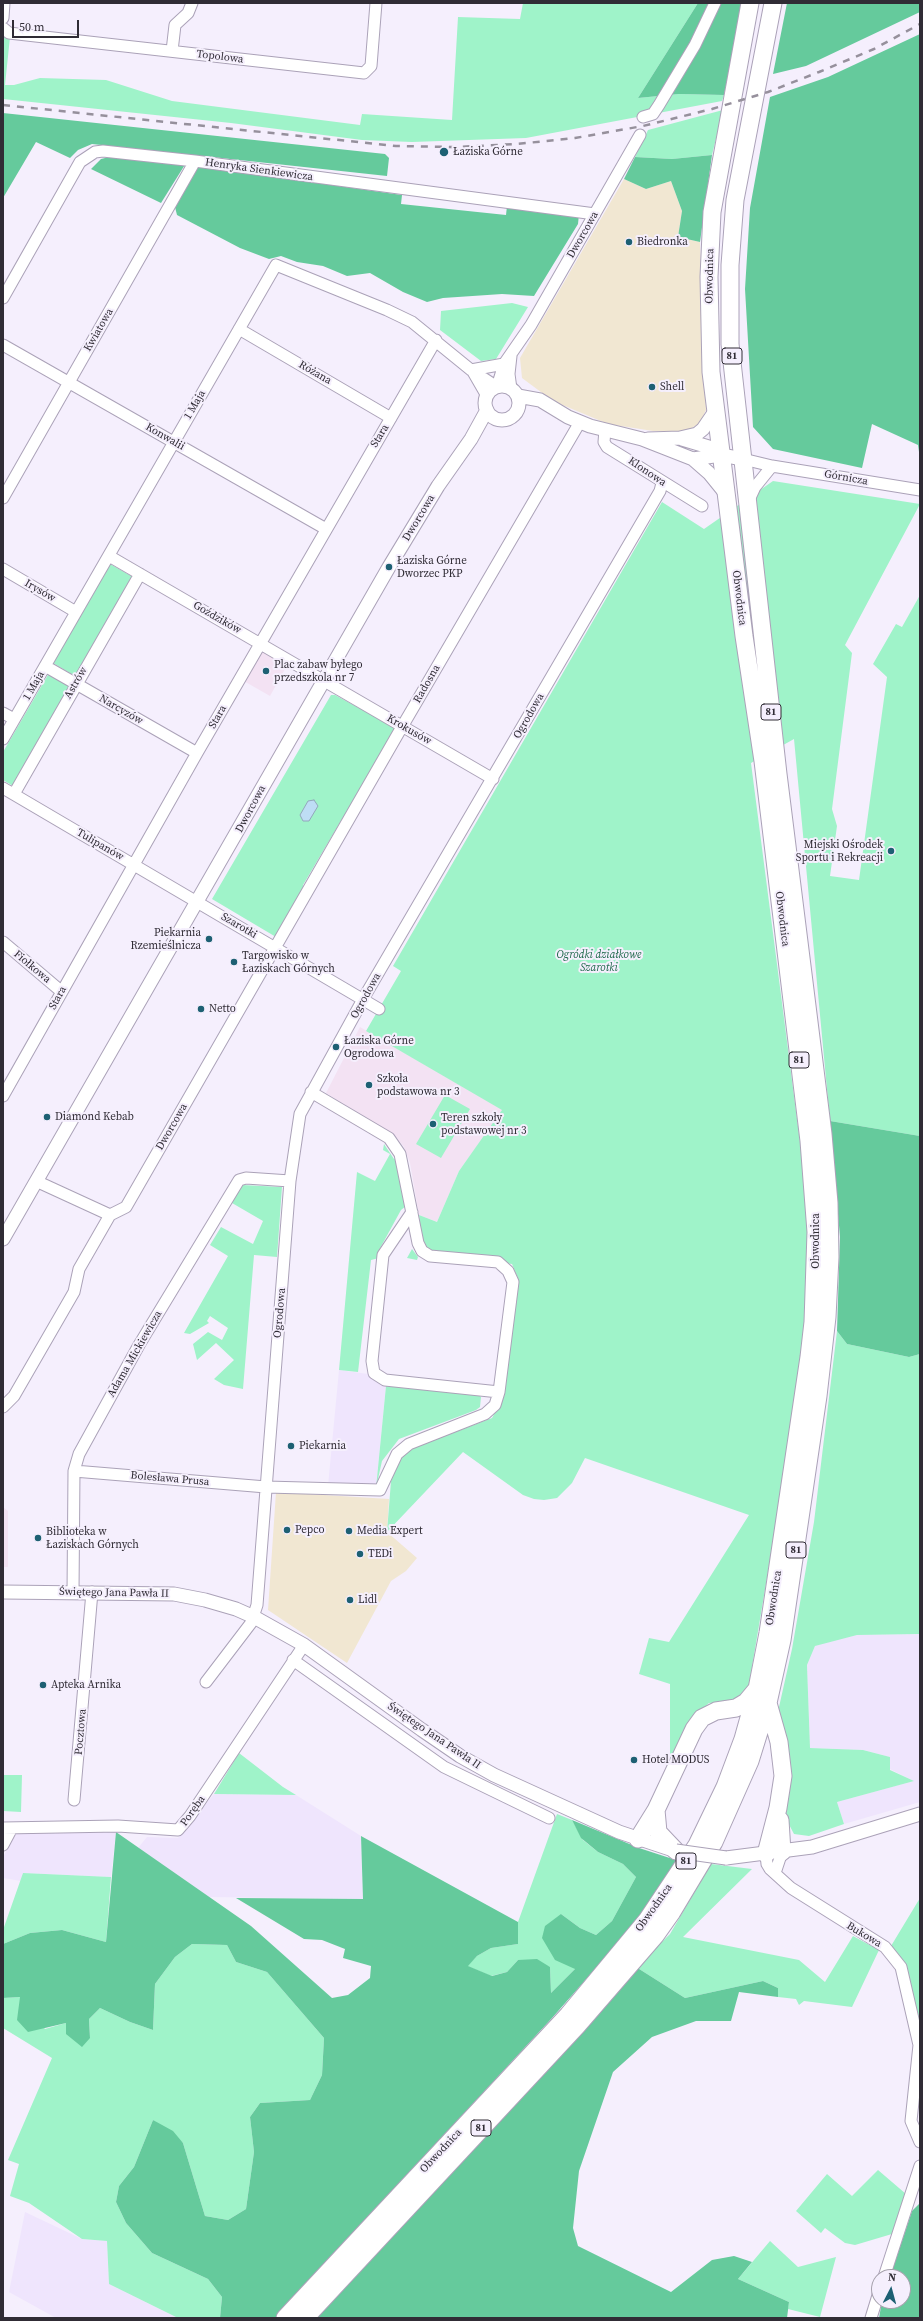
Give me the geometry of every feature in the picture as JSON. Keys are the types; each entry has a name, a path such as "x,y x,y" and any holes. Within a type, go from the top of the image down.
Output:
{"main road":[{"name":"Obwodnica","path":"285,2318 568,2015 647,1920 701,1838 725,1787 743,1739 757,1689 768,1633 809,1357 813,1322 816,1232 815,1200 808,1125 763,761 726,494 711,372 708,277 712,212 750,3"},
{"name":"Obwodnica","path":"305,2318 577,2026 655,1936 686,1891 714,1842 750,1761 768,1703 782,1640 818,1396 827,1317 830,1257 829,1203 823,1134 777,760 730,344 729,305 732,232 743,158 773,3"},
{"path":"638,1839 656,1810 694,1729 702,1718 709,1713 736,1708 746,1702 757,1689"},
{"path":"768,1703 782,1761 783,1776 778,1808 774,1853"},
{"path":"725,1710 734,1716 739,1724 743,1739"},
{"path":"750,1761 768,1751 778,1755 782,1761"},
{"path":"656,1810 658,1832 676,1851"}],"street":[{"path":"3,18 4,3"},
{"path":"172,51 176,25 188,14 192,3"},
{"name":"Topolowa","path":"3,29 9,33 366,72 371,66 376,3"},
{"path":"643,117 653,114 659,105 695,45 715,3"},
{"name":"Dworcowa","path":"497,387 504,364 530,325 640,135"},
{"name":"Henryka Sienkiewicza","path":"3,298 84,158 95,152 103,151 195,161 595,214"},
{"name":"Kwiatowa","path":"3,498 195,161"},
{"name":"1 Maja","path":"3,739 276,264 387,310 412,322 471,370 497,387"},
{"name":"Różana","path":"239,329 391,418"},
{"name":"Stara","path":"3,1095 260,643 436,340"},
{"name":"Konwalii","path":"3,345 326,529"},
{"name":"Dworcowa","path":"511,354 509,374 514,392"},
{"path":"471,370 504,364"},
{"name":"1 Maja","path":"471,370 487,396"},
{"path":"552,409 531,407 517,411 508,419 492,414 487,396 497,387 514,392 540,400 552,409 580,422 642,439 693,459 709,473 726,494"},
{"path":"514,392 519,406 517,411"},
{"path":"642,439 680,438 701,432 716,410"},
{"name":"Dworcowa","path":"3,1239 154,979 197,901 225,857 324,681 422,513 471,439 492,414"},
{"name":"Radosna","path":"276,947 402,726 580,422"},
{"name":"Klonowa","path":"605,430 604,442 607,447 656,476 662,483 702,506"},
{"path":"680,438 712,448 721,455"},
{"path":"693,459 721,455 743,458"},
{"name":"Górnicza","path":"743,458 772,466 920,490"},
{"path":"748,500 755,487 772,466"},
{"name":"Ogrodowa","path":"254,1616 257,1605 290,1181 298,1119 311,1092 364,1000 660,491 662,483"},
{"name":"Goździków","path":"109,556 324,681"},
{"name":"Irysów","path":"3,569 76,612"},
{"name":"Astrów","path":"14,794 140,574"},
{"name":"Narcyzów","path":"45,666 197,753"},
{"name":"Krokusów","path":"324,681 493,779"},
{"path":"3,713 14,719"},
{"name":"Tulipanów","path":"3,788 197,901"},
{"name":"Szarotki","path":"197,901 379,1009"},
{"name":"Fiołkowa","path":"3,942 62,992"},
{"name":"Dworcowa","path":"110,1215 126,1207 276,947"},
{"path":"311,1092 389,1138 400,1154 412,1212 418,1243 422,1251 430,1256 498,1262 508,1271 513,1282 500,1392 385,1380 374,1373 372,1361 383,1256 412,1212"},
{"name":"Adama Mickiewicza","path":"73,1593 74,1471 79,1454 139,1345 239,1180 246,1178 290,1181"},
{"path":"3,1407 14,1396 74,1292 79,1269 110,1215 36,1181"},
{"name":"Bolesława Prusa","path":"74,1471 266,1487 380,1490 398,1454 409,1444 485,1414 495,1405 500,1392"},
{"name":"Świętego Jana Pawła II","path":"3,1592 174,1594 205,1600 254,1616 304,1645 460,1756 522,1788 638,1839 676,1851 726,1858 774,1853 812,1847 920,1814"},
{"name":"Pocztowa","path":"74,1800 92,1592"},
{"path":"206,1682 254,1616"},
{"name":"Poręba","path":"7,1828 118,1826 178,1830 190,1816 304,1645"},
{"name":"Świętego Jana Pawła II","path":"293,1660 444,1767 549,1818"},
{"path":"3,1845 7,1828"},
{"path":"774,1853 775,1873"},
{"name":"Bukowa","path":"774,1853 766,1864 791,1888 885,1947 901,1967 919,2045 911,2121 920,2142"},
{"path":"887,2269 920,2166"}],"shaded area":[{"path":"624,179 646,189 671,181 682,211 678,237 700,242 706,410 700,423 687,431 653,431 608,424 553,401 522,378 520,358"},
{"name":"Plac zabaw byłego przedszkola nr 7","path":"261,646 289,662 270,696 242,680"},
{"name":"Teren szkoły podstawowej nr 3","path":"360,1027 503,1110 459,1171 437,1222 419,1215 410,1163 404,1147 397,1138 326,1093"},
{"path":"339,1370 368,1374 375,1381 386,1386 376,1488 328,1486"},
{"path":"276,1492 389,1499 387,1532 417,1558 406,1571 391,1581 347,1663 268,1610"},
{"path":"3,1507 8,1511 8,1567 4,1567 4,1581"},
{"path":"920,1634 920,1802 844,1824 837,1802 913,1781 890,1769 890,1757 863,1750 810,1748 807,1665 815,1646 833,1640 857,1635"},
{"path":"214,1794 296,1795 361,1836 363,1899 209,1897 138,1848 147,1837 178,1838"},
{"path":"116,1832 111,1877 23,1873 21,1881 3,1878 3,1857 16,1834"},
{"path":"25,2212 82,2239 107,2241 109,2284 178,2318 56,2318 9,2292"}],"green space":[{"path":"523,3 698,3 638,98 679,94 724,95 722,101 526,138 412,142 362,140 231,123 3,99 3,26 10,37 5,85 14,85 40,78 106,80 172,101 360,125 362,114 452,120 458,17 520,19"},
{"path":"698,3 743,3 724,95 679,94 638,98"},
{"path":"787,3 920,3 920,12 806,66 773,74"},
{"path":"920,34 920,459 918,445 872,424 862,468 773,449 753,427 745,289 750,208 770,97 828,77"},
{"path":"723,110 712,155 672,159 635,157 648,130"},
{"path":"3,113 385,154 389,158 387,176 92,144 78,150 70,158 36,142 3,198"},
{"path":"712,155 700,242 678,237 682,211 671,181 646,189 624,179 635,157 672,159"},
{"path":"109,157 186,163 161,203 91,169 101,159"},
{"path":"197,166 402,195 401,204 506,215 507,206 533,212 579,214 578,224 534,296 502,294 443,298 427,302 403,292 370,273 347,276 323,266 297,262 281,256 269,259 240,248 177,215 175,207"},
{"path":"512,303 528,307 496,359 481,361 440,330 441,311"},
{"name":"Ogródki działkowe Szarotki","path":"773,481 920,504 845,645 852,653 832,809 837,826 830,876 859,880 887,677 873,664 896,624 902,627 920,595 920,1136 830,1121 794,739 751,763 804,1173 810,1281 798,1392 748,1691 732,1702 709,1703 697,1714 670,1763 670,1684 639,1674 649,1638 669,1642 749,1515 585,1458 572,1483 557,1498 544,1500 534,1499 523,1495 463,1452 387,1532 391,1481 400,1459 411,1449 492,1418 504,1397 519,1281 512,1264 428,1253 422,1243 419,1215 437,1222 459,1171 502,1110 366,1031 401,971 393,966 662,502 704,529"},
{"path":"110,564 133,577 75,676 53,663"},
{"path":"49,673 71,686 13,786 3,780 3,752"},
{"path":"331,695 335,695 394,727 395,731 347,816 342,819 303,885 304,891 276,937 212,899"},
{"path":"445,1095 470,1109 441,1158 416,1144"},
{"path":"830,1121 920,1136 920,1354 909,1357 847,1344 837,1331 840,1237"},
{"path":"384,1144 394,1159 396,1158 406,1206 401,1210 378,1252 379,1258 371,1260 358,1372 339,1370 357,1172 375,1181 390,1154 383,1150"},
{"path":"242,1185 282,1187 277,1257 254,1255 243,1389 224,1385 214,1379 234,1360 216,1343 197,1360 193,1344 208,1332 222,1340 228,1328 210,1316 207,1321 209,1323 190,1334 184,1333 228,1256 210,1245 221,1227 253,1244 263,1221 232,1203"},
{"path":"412,1249 418,1257 417,1260 407,1258"},
{"path":"837,1331 847,1344 909,1357 920,1354 920,1634 857,1635 815,1646 807,1665 810,1748 863,1750 890,1757 890,1770 914,1781 837,1802 844,1824 809,1836 794,1834 784,1815 777,1716 792,1649 814,1522"},
{"path":"386,1386 476,1393 481,1397 480,1407 476,1410 399,1439 382,1461 376,1488"},
{"path":"239,1753 283,1787 296,1795 214,1794"},
{"path":"3,1775 22,1775 21,1812 3,1811"},
{"path":"557,1814 572,1820 583,1840 598,1852 623,1864 636,1877 612,1921 596,1935 580,1928 561,1914 575,1969 551,1993 550,1967 518,1960 507,1972 491,1976 467,1966 477,1956 491,1948 518,1944 518,1922"},
{"path":"572,1820 639,1848 679,1861 631,1928 552,2018 275,2318 220,2318 222,2297 208,2279 152,2253 126,2223 116,2202 119,2186 134,2167 153,2120 173,2131 183,2143 205,2216 228,2220 246,2209 254,2152 250,2117 260,2103 310,2100 322,2075 324,2038 267,1972 236,1962 227,1945 192,1944 175,1957 155,1984 153,2030 130,2022 100,2008 89,2019 90,2038 82,2047 66,2034 66,2023 28,2032 17,2020 20,1997 3,1998 3,1944 30,1933 62,1930 106,1942 116,1832 251,1926 332,1998 348,1995 370,1978 371,1966 343,1958 345,1949 322,1940 304,1939 236,1898 363,1899 361,1836 518,1922 518,1944 491,1948 477,1956 468,1966 492,1976 507,1972 518,1960 537,1959 550,1967 551,1993 575,1969 555,1960 542,1938 545,1926 561,1914 580,1928 596,1935 612,1921 636,1877 623,1864 598,1852 581,1838"},
{"path":"711,1864 752,1869 683,1937 799,1960 825,1982 853,1936 879,1950 852,2007 804,2001 799,2005 796,1999 778,1997 778,1988 763,1981 685,1998 636,1967 670,1934"},
{"path":"23,1873 111,1877 106,1942 62,1930 30,1933 3,1944 3,1930"},
{"path":"920,1898 920,2026 907,1970 891,1946"},
{"path":"192,1944 227,1945 236,1962 267,1972 324,2038 322,2075 310,2100 260,2103 250,2117 254,2152 246,2209 228,2220 205,2216 183,2143 153,2120 134,2167 119,2186 116,2202 126,2223 152,2253 208,2279 222,2297 220,2318 178,2318 109,2284 107,2241 82,2239 29,2203 10,2196 19,2164 8,2160 52,2058 3,2028 3,1998 20,1997 45,2029 66,2023 90,2038 89,2019 100,2008 130,2022 153,2030 155,1984 175,1957"},
{"path":"636,1967 685,1998 763,1981 778,1988 778,1997 739,1992 731,2021 696,2021 652,2037 613,2072 579,2171 573,2228 578,2246 671,2292 712,2260 734,2256 752,2262 738,2279 789,2302 787,2318 317,2318 511,2108"},
{"path":"878,2170 906,2194 892,2234 855,2245 845,2243 825,2228 821,2233 796,2211 827,2174 852,2196"},
{"path":"920,2203 920,2318 879,2318 881,2309 911,2309 911,2269 893,2269 912,2211"},
{"path":"770,2241 798,2267 836,2257 820,2317 788,2309 789,2302 738,2279"}],"water":[{"path":"314,800 318,806 309,821 303,821 300,815 308,801"}],"railway":[{"path":"3,105 396,146 456,147 517,144 575,138 643,126 712,109 768,92 819,72 874,49 920,24"}],"place":[{"name":"Łaziska Górne","path":"444,152"},
{"name":"Biedronka","path":"629,242"},
{"name":"Shell","path":"652,387"},
{"name":"Łaziska Górne Dworzec PKP","path":"389,567"},
{"name":"Plac zabaw byłego przedszkola nr 7","path":"266,671"},
{"name":"Miejski Ośrodek Sportu i Rekreacji","path":"891,851"},
{"name":"Piekarnia Rzemieślnicza","path":"209,939"},
{"name":"Targowisko w Łaziskach Górnych","path":"234,962"},
{"name":"Netto","path":"201,1009"},
{"name":"Łaziska Górne Ogrodowa","path":"336,1047"},
{"name":"Szkoła podstawowa nr 3","path":"369,1085"},
{"name":"Diamond Kebab","path":"47,1117"},
{"name":"Teren szkoły podstawowej nr 3","path":"433,1124"},
{"name":"Piekarnia","path":"291,1446"},
{"name":"Pepco","path":"287,1530"},
{"name":"Media Expert","path":"349,1531"},
{"name":"Biblioteka w Łaziskach Górnych","path":"38,1538"},
{"name":"TEDi","path":"360,1554"},
{"name":"Lidl","path":"350,1600"},
{"name":"Apteka Arnika","path":"43,1685"},
{"name":"Hotel MODUS","path":"634,1760"}]}
